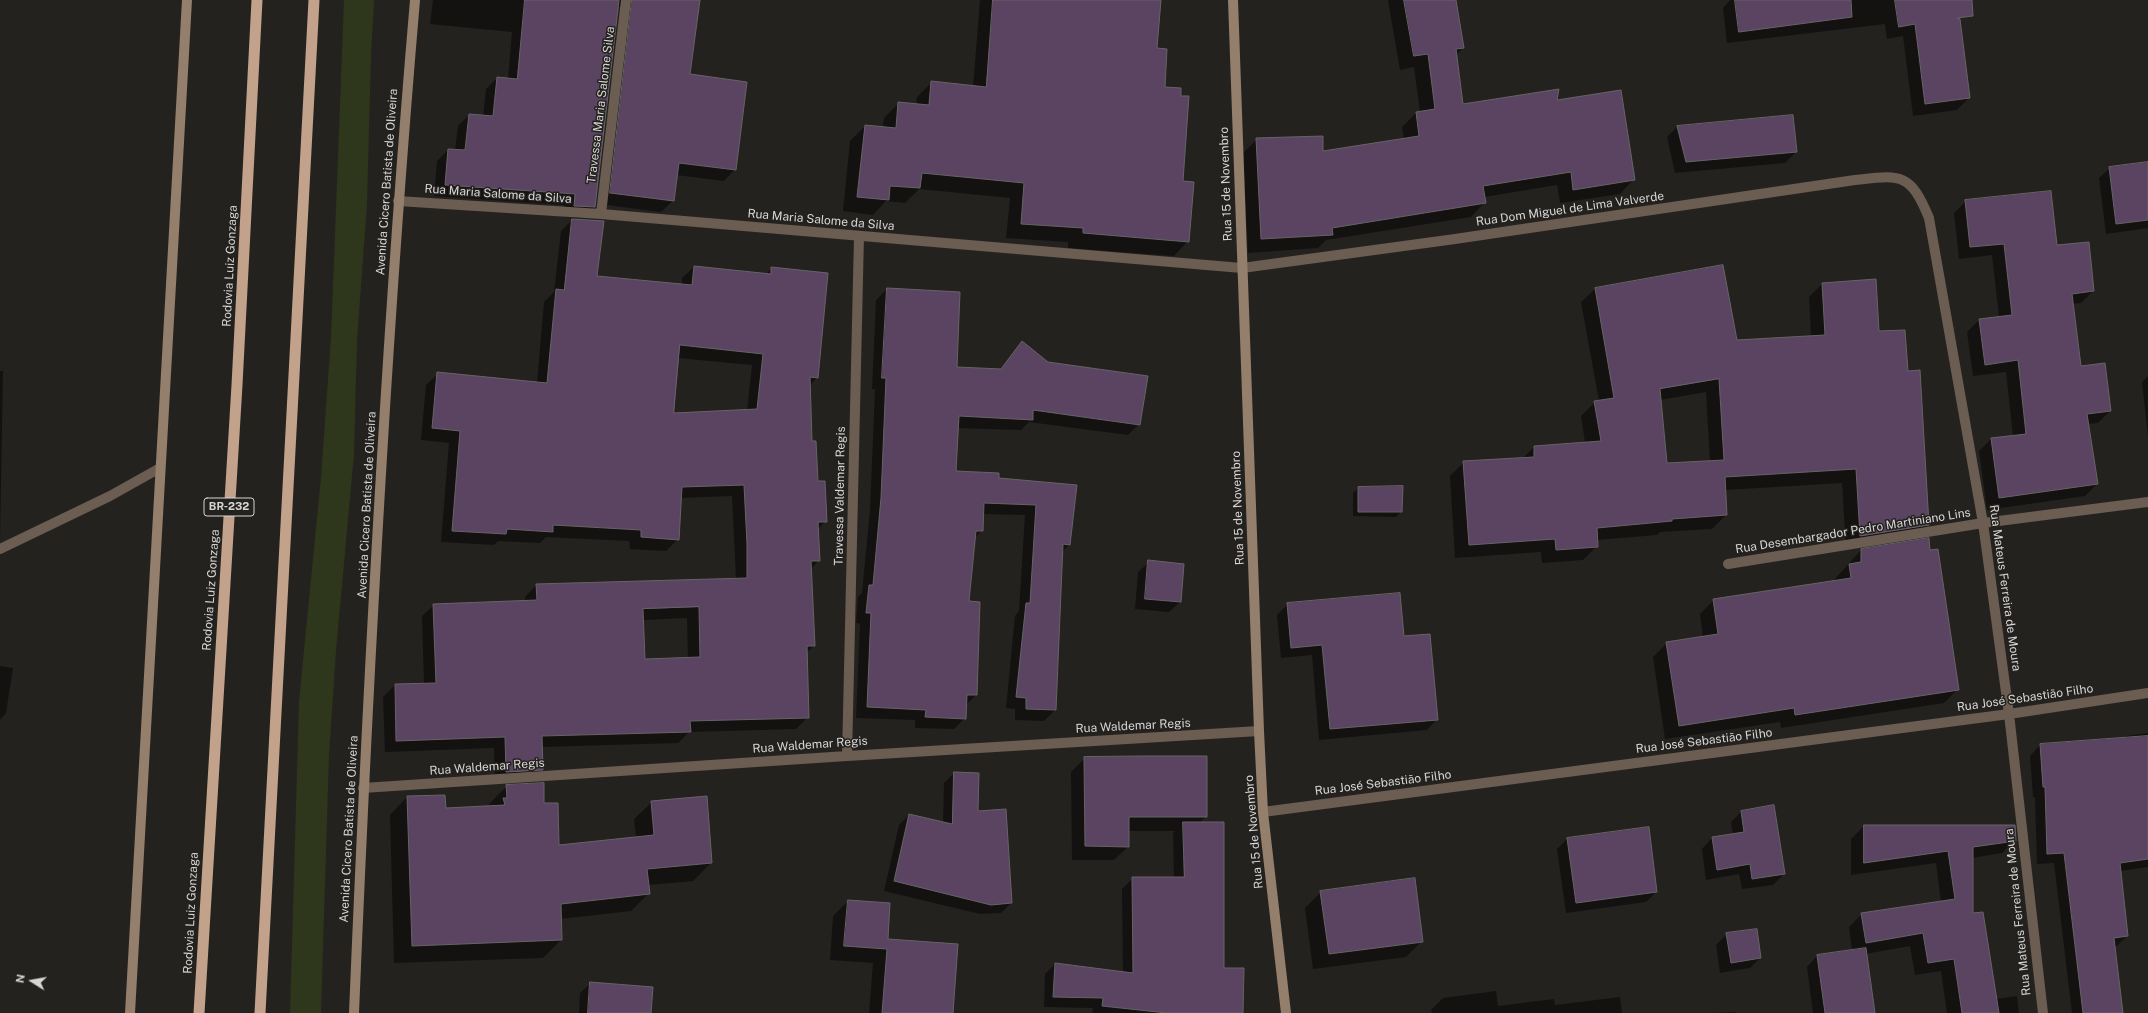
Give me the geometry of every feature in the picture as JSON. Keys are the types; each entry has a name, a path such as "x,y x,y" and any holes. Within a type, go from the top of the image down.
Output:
{"highway":[{"name":"Rodovia Luiz Gonzaga","path":"199,1013 257,0"},
{"path":"260,1013 314,0"}],"main road":[{"path":"130,1013 187,0"},
{"name":"Avenida Cicero Batista de Oliveira","path":"354,1013 363,788 398,201 415,0"},
{"name":"Rua 15 de Novembro","path":"1233,0 1263,812 1286,1013"}],"street":[{"name":"Travessa Maria Salome Silva","path":"600,214 626,0"},
{"name":"Rua Dom Miguel de Lima Valverde","path":"1242,268 1463,238 1855,180 1886,177 1901,178"},
{"name":"Rua Mateus Ferreira de Moura","path":"1901,178 1911,185 1921,199 1929,218 1983,523 2009,714 2043,1013"},
{"name":"Rua Maria Salome da Silva","path":"398,201 600,214 1242,268"},
{"name":"Travessa Valdemar Regis","path":"846,756 859,236"},
{"path":"0,549 110,496 160,468"},
{"name":"Rua Desembargador Pedro Martiniano Lins","path":"1728,564 1983,523 2148,502"},
{"name":"Rua José Sebastião Filho","path":"1263,812 2009,714 2148,693"},
{"name":"Rua Waldemar Regis","path":"363,788 846,756 1259,731"}],"green space":[{"path":"344,0 374,0 367,204 357,341 354,454 336,651 329,755 321,1013 290,1013 299,701 321,477 331,337"}],"building":[{"path":"525,0 619,0 595,207 574,206 575,194 445,185 448,149 465,150 469,114 493,116 497,77 517,79"},
{"path":"632,0 700,0 690,74 747,82 736,170 679,163 674,201 610,193"},
{"path":"993,0 1161,0 1157,48 1167,49 1165,87 1181,88 1181,96 1189,96 1183,181 1194,182 1189,242 1083,233 1083,228 1021,224 1024,183 922,173 920,188 890,186 889,200 857,197 865,125 896,128 898,102 929,105 931,81 986,87"},
{"path":"1404,0 1456,0 1464,48 1456,49 1463,104 1559,89 1557,100 1621,90 1635,180 1573,190 1571,172 1483,186 1486,203 1332,228 1333,235 1261,239 1256,138 1323,136 1323,151 1419,136 1416,112 1435,109 1428,54 1414,56"},
{"path":"1735,0 1851,0 1852,17 1739,32"},
{"path":"1895,0 1972,0 1973,16 1957,18 1960,19 1970,98 1925,104 1915,24 1899,27"},
{"path":"1793,115 1797,152 1686,162 1677,126"},
{"path":"2148,162 2148,220 2116,224 2109,167"},
{"path":"2051,191 2057,245 2089,242 2094,291 2072,294 2081,366 2105,363 2111,411 2087,414 2098,484 1999,498 1991,438 2026,434 2018,360 1985,365 1979,319 2012,315 2004,244 1970,247 1965,200"},
{"path":"572,219 604,221 597,276 692,285 694,266 771,274 771,267 828,273 818,378 810,377 812,441 816,441 818,481 825,481 827,522 818,522 820,561 811,561 815,646 807,646 809,718 690,721 691,732 542,736 543,770 506,772 505,737 396,741 395,684 436,683 433,604 537,600 536,584 747,578 744,485 682,487 679,540 641,537 641,530 553,525 553,532 507,529 506,534 452,531 460,431 432,428 437,372 547,383 556,289 564,290","holes":["680,345 763,354 757,409 674,413","699,607 700,657 645,659 643,609"]},
{"path":"1723,265 1737,340 1825,335 1822,283 1876,279 1879,331 1905,330 1908,371 1920,370 1929,525 1860,536 1856,469 1725,477 1727,515 1672,519 1672,521 1597,528 1598,547 1556,550 1555,539 1469,545 1463,461 1534,457 1534,446 1601,441 1594,401 1614,398 1595,288","holes":["1719,379 1724,460 1667,463 1660,389"]},
{"path":"887,288 960,292 957,367 1001,369 1022,341 1048,362 1148,376 1140,425 1033,410 1033,420 959,416 956,471 999,473 999,478 1077,485 1070,545 1063,544 1056,710 1026,709 1026,698 1016,697 1026,603 1030,603 1036,505 984,503 983,531 976,531 969,601 980,602 977,695 967,695 966,719 925,717 926,710 867,707 871,613 866,613 869,585 873,585 881,498 886,378 882,378"},
{"path":"1403,486 1402,512 1358,512 1358,487"},
{"path":"1929,538 1930,550 1938,549 1959,690 1795,715 1794,708 1679,726 1666,642 1718,634 1713,599 1851,578 1849,564 1861,562 1861,549"},
{"path":"1148,560 1184,564 1181,602 1145,599"},
{"path":"1400,593 1404,636 1430,634 1438,720 1330,729 1322,645 1291,648 1287,603"},
{"path":"2148,736 2148,859 2120,863 2128,936 2114,938 2123,1013 2083,1013 2064,853 2047,854 2045,787 2043,787 2040,744"},
{"path":"1207,756 1207,817 1129,817 1129,847 1085,846 1084,757"},
{"path":"954,772 979,773 978,811 1006,809 1012,903 991,905 894,881 909,814 952,824"},
{"path":"544,783 544,803 558,803 559,845 654,835 651,801 707,796 712,863 647,869 650,894 561,904 562,940 412,946 407,796 445,795 446,808 505,805 503,798 507,798 506,785"},
{"path":"1774,805 1785,874 1752,879 1750,864 1717,870 1712,837 1744,832 1741,811"},
{"path":"1183,822 1224,822 1224,968 1244,968 1243,1013 1167,1013 1102,1006 1103,998 1053,997 1055,963 1133,973 1132,877 1184,877"},
{"path":"1864,825 2015,825 2016,841 1973,847 1973,913 1983,912 1999,1013 1962,1013 1954,959 1928,963 1923,933 1866,943 1861,913 1955,899 1948,851 1864,863"},
{"path":"1649,827 1657,892 1576,903 1567,838"},
{"path":"1415,878 1423,942 1329,954 1320,891"},
{"path":"848,900 890,903 888,939 958,944 953,1013 882,1013 887,949 844,946"},
{"path":"1757,929 1761,958 1731,963 1726,933"},
{"path":"1866,948 1875,1013 1825,1013 1817,955"},
{"path":"590,982 653,987 651,1013 588,1013"}]}
